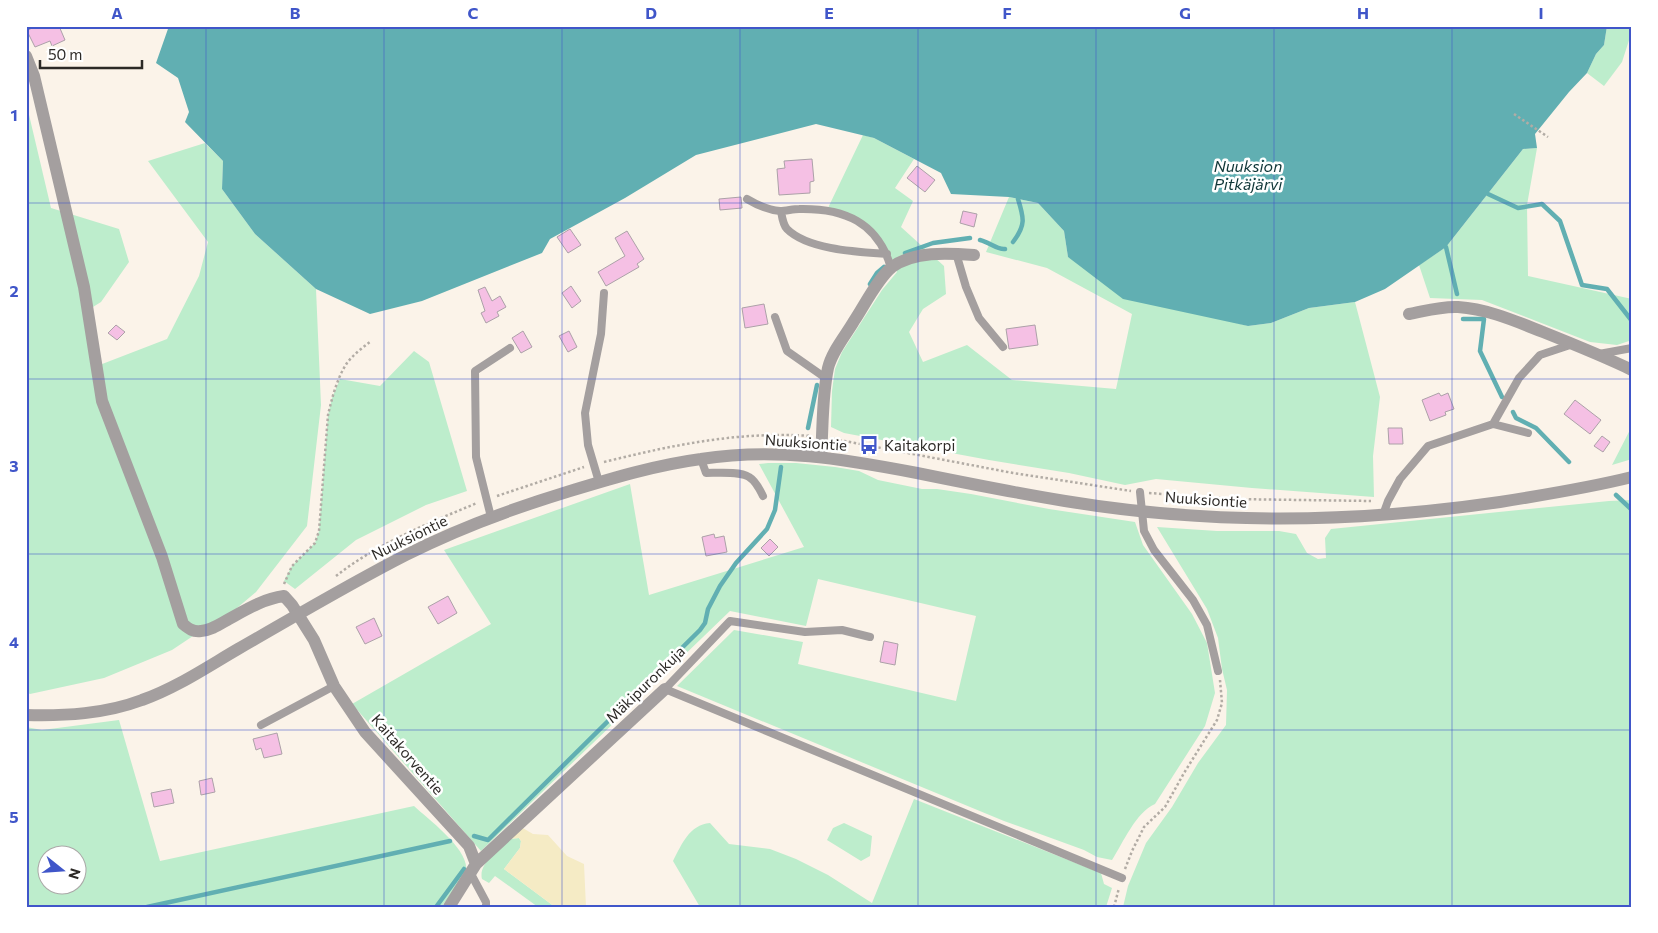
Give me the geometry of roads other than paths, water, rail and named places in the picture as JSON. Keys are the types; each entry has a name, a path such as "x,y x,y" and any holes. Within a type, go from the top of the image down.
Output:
{"street":[{"name":"Kaitakorventie","path":"26,56 34,76 84,287 102,401 162,557 183,624 190,630 199,632 212,629 258,603 284,596 299,615 314,640 334,686 365,732 469,846 474,869"},
{"path":"821,456 828,366 877,286 891,268 910,258 956,254 974,255"},
{"path":"1409,314 1441,307 1479,309 1498,314 1632,370"},
{"name":"Nuuksiontie","path":"26,715 66,716 104,710 142,700 195,675 409,553 490,517 599,482 651,468 701,459 735,455 821,456 1068,502 1142,511 1232,518 1314,518 1383,515 1454,508 1535,496 1632,477"},
{"name":"Mäkipuronkuja","path":"474,869 665,689"},
{"path":"449,907 474,869"}],"lane":[{"path":"747,199 755,204 780,211 798,209 827,210 856,219 877,236 887,254 891,268"},
{"path":"780,211 786,228 800,238 841,250 887,254"},
{"path":"956,254 966,287 979,318 1003,347"},
{"path":"599,482 588,445 585,413 601,334 604,293"},
{"path":"775,317 787,351 827,379"},
{"path":"1493,424 1519,378 1540,355 1572,344"},
{"path":"490,517 476,457 475,371 510,348"},
{"path":"1597,354 1632,348"},
{"path":"1383,515 1400,479 1428,446 1493,424 1528,433"},
{"path":"701,459 706,473 749,476 758,486 763,496"},
{"path":"1140,492 1144,531 1154,550 1193,600 1207,625 1218,671"},
{"name":"Mäkipuronkuja","path":"665,689 730,620 805,632 842,630 870,636"},
{"path":"261,725 334,686"},
{"path":"665,689 1122,878"},
{"path":"474,869 486,902 486,907"}],"water":[{"name":"Nuuksion Pitkäjärvi","path":"169,26 1607,26 1604,45 1596,54 1587,73 1535,134 1537,148 1523,149 1446,247 1385,289 1355,302 1309,308 1271,323 1248,326 1123,299 1068,257 1064,231 1038,203 1009,197 951,194 941,173 874,138 816,124 696,155 625,198 550,239 542,253 422,301 370,314 316,289 255,234 222,189 223,161 185,122 189,112 178,78 156,63"}],"waterway":[{"path":"1488,194 1518,208 1542,204 1560,221 1582,285 1607,289 1632,321"},
{"path":"1013,242 1020,231 1023,221 1018,199"},
{"path":"905,253 933,243 970,238"},
{"path":"980,240 1005,249"},
{"path":"1446,247 1457,294"},
{"path":"870,284 877,273 884,267"},
{"path":"1463,319 1484,319 1480,351 1502,397"},
{"path":"808,428 817,385"},
{"path":"1513,412 1516,418 1536,428 1569,462"},
{"path":"474,836 488,840 700,630 705,623 708,609 720,586 736,563 767,529 775,510 781,467"},
{"path":"1616,495 1632,510"},
{"path":"147,907 450,841"},
{"path":"436,907 464,869"}],"place":[{"name":"Kaitakorpi","path":"869,445"}]}
